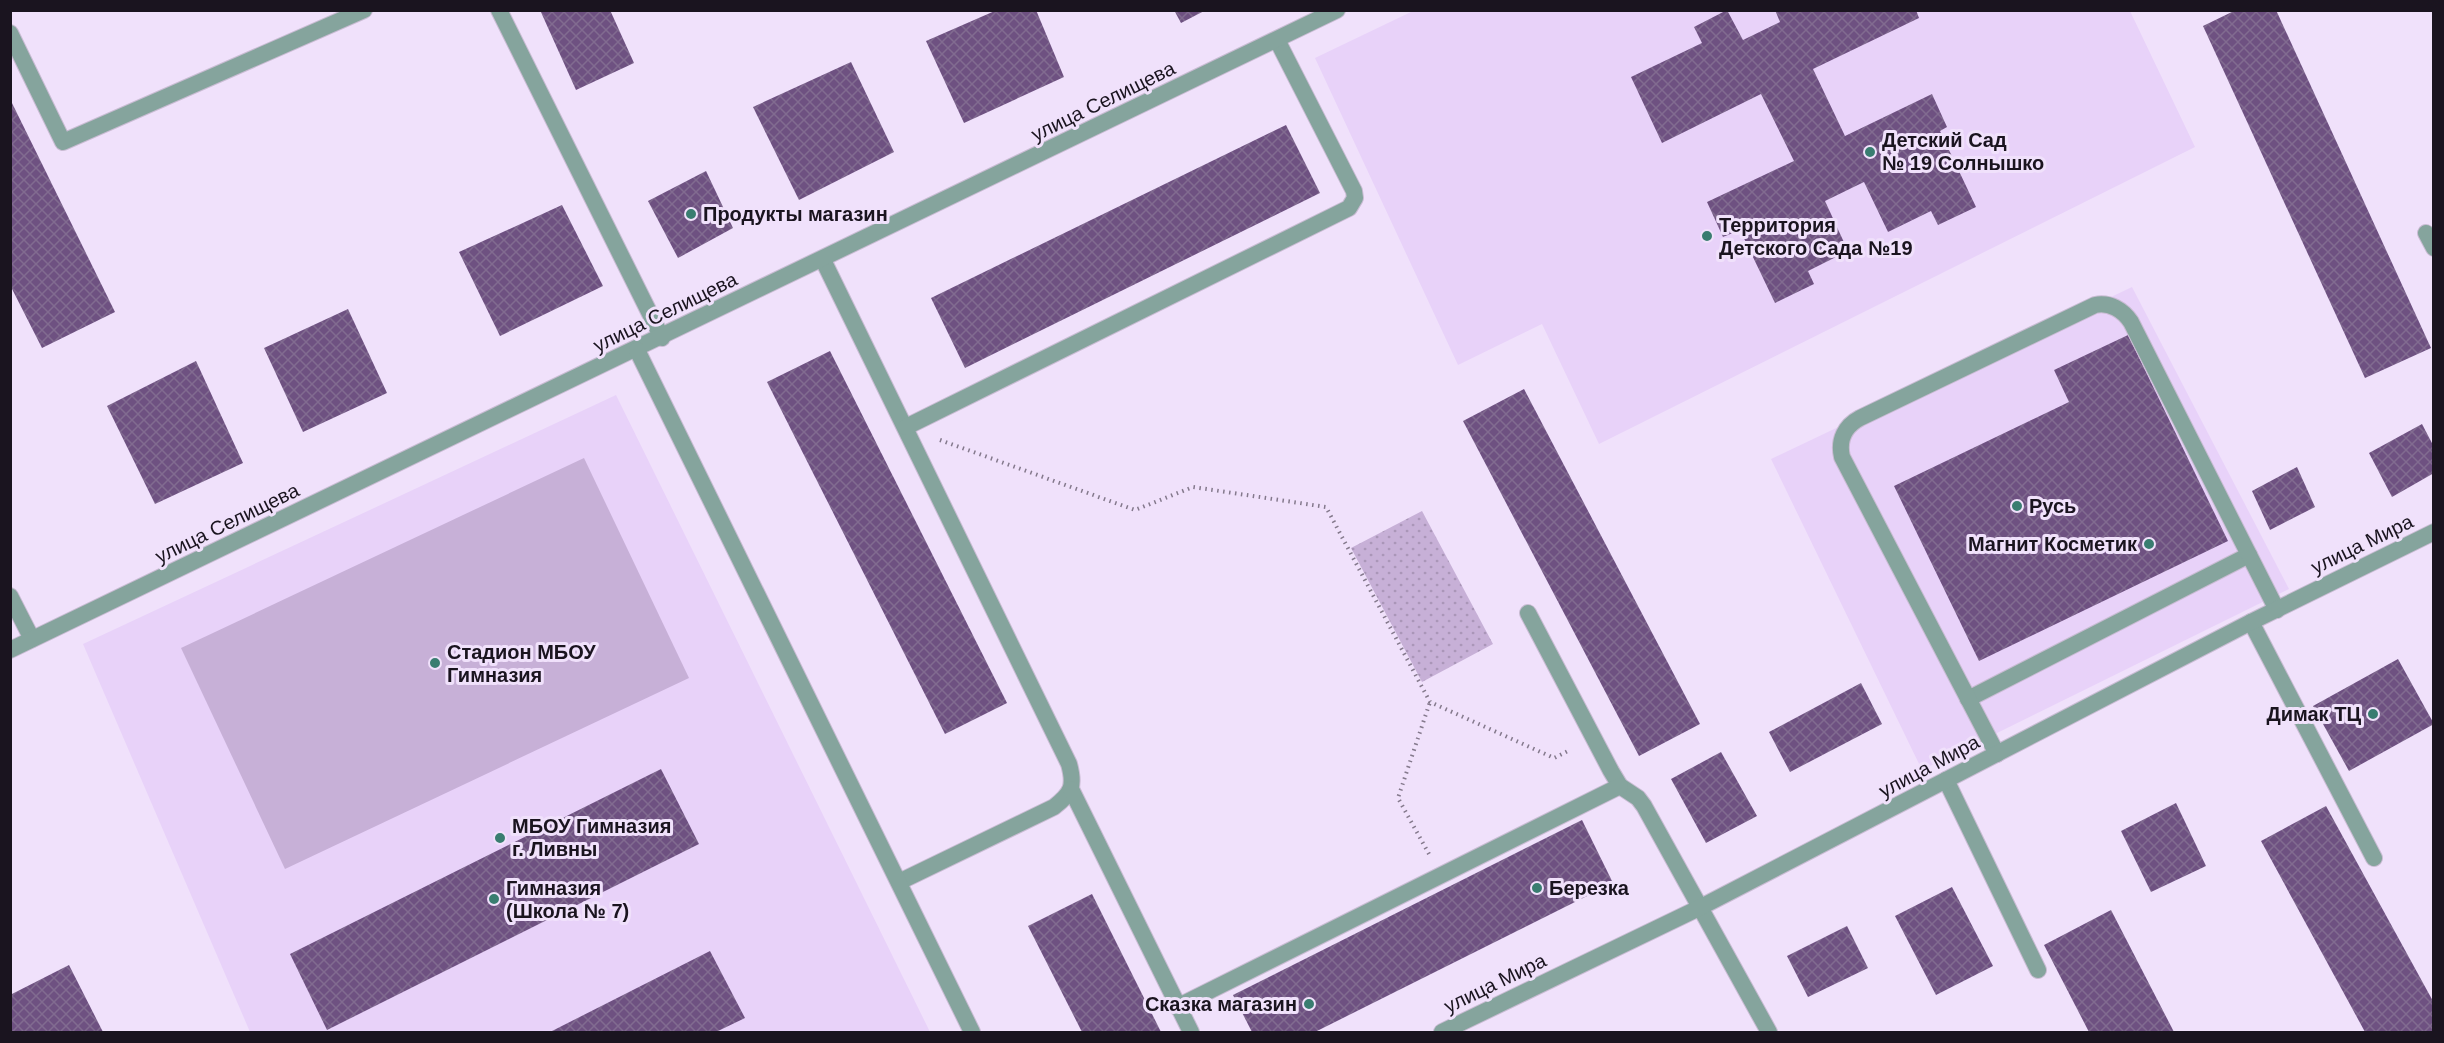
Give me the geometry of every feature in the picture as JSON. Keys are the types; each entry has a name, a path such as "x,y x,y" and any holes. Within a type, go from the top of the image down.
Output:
{"street":[{"path":"10,33 63,142 364,10"},
{"path":"499,10 662,338"},
{"name":"улица Селищева","path":"10,650 662,338 1337,10"},
{"path":"906,428 1349,208 1355,198 1354,191 1276,40"},
{"path":"2426,232 2433,248"},
{"path":"823,260 1069,764 1073,777 1071,789 1066,797 1054,807 899,882"},
{"path":"1997,754 1842,457 1842,440 1846,429 1860,418 2095,305 2111,306 2124,313 2131,322 2277,610"},
{"path":"637,350 972,1032"},
{"name":"улица Мира","path":"1442,1032 1700,908 2251,622 2433,532"},
{"path":"1968,699 2249,555"},
{"path":"10,596 32,639"},
{"path":"1528,613 1620,786 1638,798 1644,806 1769,1032"},
{"path":"2251,622 2374,858"},
{"path":"1946,780 2038,970"},
{"path":"1177,1007 1620,786"},
{"path":"1071,789 1191,1032"}],"path":[{"path":"906,428 1135,510 1193,487 1326,507 1430,702 1554,758 1594,739"},
{"path":"1430,702 1398,798 1440,875"}],"shaded area":[{"name":"Территория Детского Сада №19","path":"1413,11 2130,11 2195,147 1599,444 1542,324 1458,365 1315,58"},
{"path":"2132,287 2289,589 1922,770 1771,459"},
{"name":"МБОУ Гимназия г. Ливны","path":"616,395 930,1032 250,1032 83,644"},
{"name":"Стадион МБОУ Гимназия","path":"584,458 689,678 285,869 181,648"},
{"path":"1422,511 1493,644 1422,682 1351,548"}],"building":[{"path":"540,10 610,10 634,63 576,90"},
{"path":"997,10 1036,10 1064,77 964,123 926,41"},
{"path":"1174,10 1206,10 1181,23"},
{"name":"Детский Сад № 19 Солнышко","path":"1727,10 1743,40 1780,22 1775,10 1916,10 1919,18 1813,69 1845,136 1932,94 1947,127 1940,131 1976,207 1938,225 1931,211 1888,232 1864,182 1825,201 1848,251 1808,271 1814,284 1775,303 1740,230 1723,237 1707,202 1794,161 1761,94 1662,143 1631,77 1702,43 1694,27"},
{"path":"2236,10 2276,10 2431,348 2365,378 2203,26"},
{"path":"851,62 894,152 799,200 753,107"},
{"path":"10,99 115,312 42,348 10,285"},
{"path":"1286,125 1320,193 965,368 931,298"},
{"name":"Продукты магазин","path":"706,171 733,228 678,258 648,201"},
{"path":"562,205 603,286 500,336 459,252"},
{"path":"348,309 387,393 303,432 264,348"},
{"path":"2128,335 2228,541 1979,661 1894,486 2069,402 2054,370"},
{"path":"830,351 1007,703 945,734 767,382"},
{"path":"196,361 243,463 155,504 107,406"},
{"path":"1524,389 1700,724 1639,756 1463,421"},
{"path":"2422,424 2434,447 2434,473 2392,497 2369,453"},
{"path":"2297,467 2315,507 2270,530 2252,491"},
{"name":"Димак ТЦ","path":"2398,659 2434,724 2349,771 2313,706"},
{"path":"1861,683 1882,724 1790,772 1769,732"},
{"path":"1721,752 1757,816 1706,843 1671,779"},
{"name":"Гимназия (Школа № 7)","path":"661,769 699,844 327,1030 290,954"},
{"path":"2176,803 2206,866 2151,892 2121,831"},
{"path":"2326,806 2434,1003 2434,1032 2365,1032 2261,841"},
{"path":"1582,820 1613,883 1315,1032 1252,1032 1233,995"},
{"path":"1952,887 1993,966 1936,995 1895,916"},
{"path":"1092,894 1161,1032 1082,1032 1028,926"},
{"path":"2111,910 2174,1032 2089,1032 2044,945"},
{"path":"1847,926 1868,968 1808,997 1787,956"},
{"path":"710,951 745,1018 716,1032 550,1032"},
{"path":"69,965 103,1032 10,1032 10,995"}],"place":[{"name":"Детский Сад № 19 Солнышко","path":"1870,152"},
{"name":"Продукты магазин","path":"691,214"},
{"name":"Территория Детского Сада №19","path":"1707,236"},
{"name":"Русь","path":"2017,506"},
{"name":"Магнит Косметик","path":"2149,544"},
{"name":"Стадион МБОУ Гимназия","path":"435,663"},
{"name":"Димак ТЦ","path":"2373,714"},
{"name":"МБОУ Гимназия г. Ливны","path":"500,838"},
{"name":"Березка","path":"1537,888"},
{"name":"Гимназия (Школа № 7)","path":"494,899"},
{"name":"Сказка магазин","path":"1309,1004"}]}
